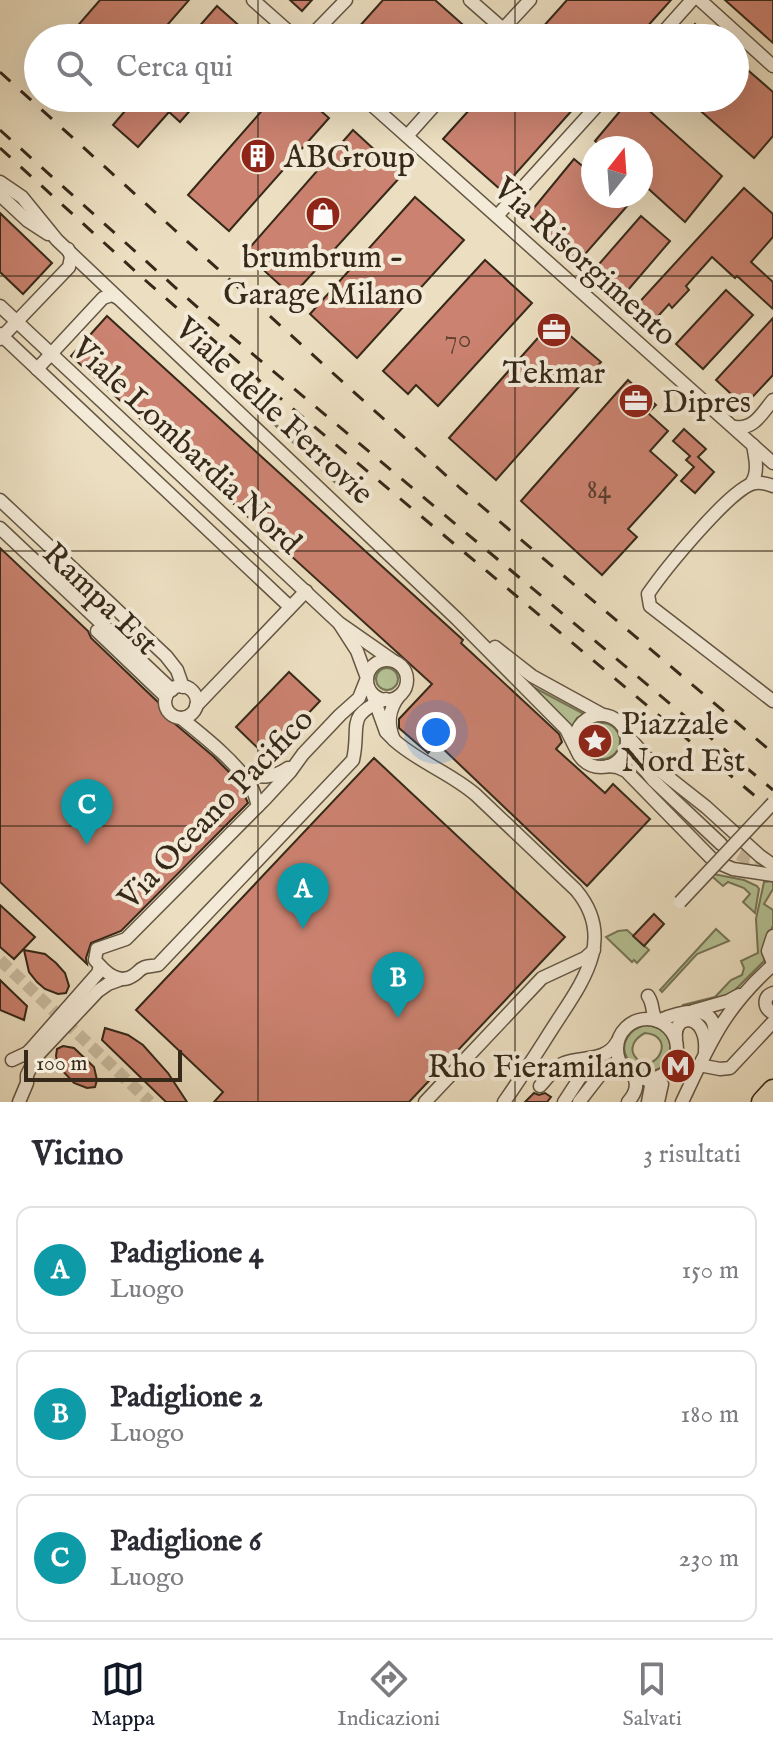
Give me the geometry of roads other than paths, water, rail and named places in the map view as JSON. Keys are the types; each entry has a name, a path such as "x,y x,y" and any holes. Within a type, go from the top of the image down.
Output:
{"highway":[{"path":"762,1102 773,1090"}],"street":[{"path":"253,0 280,24"},
{"path":"323,24 346,0"},
{"path":"470,0 491,24"},
{"path":"509,24 530,0"},
{"path":"671,24 692,0"},
{"path":"700,0 727,24"},
{"path":"749,44 773,66"},
{"name":"Via Risorgimento","path":"380,112 773,463"},
{"path":"407,136 428,112"},
{"path":"497,216 591,112"},
{"name":"Viale delle Ferrovie","path":"0,182 22,197 57,240"},
{"name":"Viale delle Ferrovie","path":"0,195 28,221 68,249 457,619 566,729 575,747"},
{"path":"68,249 71,257 69,267 1,336 290,607"},
{"path":"37,369 103,298 112,295 121,300"},
{"name":"Viale Lombardia Nord","path":"0,306 339,623 392,660"},
{"path":"735,427 743,428 755,422 773,400"},
{"path":"753,445 756,476 752,482 721,508 648,594 650,606 771,701"},
{"path":"752,482 773,486"},
{"path":"0,500 166,656 177,670 174,691 165,703 169,713 190,712 306,591"},
{"path":"0,528 174,691 190,690 195,695 190,712 200,733 242,773 258,806"},
{"name":"Rampa Est","path":"0,537 143,675 174,691"},
{"name":"Viale delle Ferrovie","path":"457,619 532,676 603,715"},
{"name":"Viale Lombardia Nord","path":"339,623 357,651 367,678"},
{"path":"378,698 397,697 406,687 406,674 392,660 374,664 367,678 378,698 386,732 407,751 461,782 476,795 576,890 589,908 594,950 586,976 504,1102"},
{"name":"Via Oceano Pacifico","path":"100,966 95,960 97,949 126,939 258,806 290,772 295,762 359,698 367,678"},
{"path":"394,740 389,718 402,692"},
{"name":"Via Oceano Pacifico","path":"19,1102 27,1075 39,1053 98,991 108,984 134,976 142,968 158,965 353,760 358,716 378,698"},
{"path":"654,781 625,762 600,767 584,761 575,747 579,726 590,718 603,715 617,721 632,753 654,781 721,844"},
{"path":"612,764 625,751 626,737"},
{"path":"626,737 654,766 773,865"},
{"path":"242,773 266,778 279,774 295,762"},
{"path":"612,764 629,774 714,861 733,869 773,875"},
{"path":"680,902 773,803"},
{"path":"682,1102 704,1052 733,1006 773,964 768,951 773,936"},
{"path":"425,1102 542,978 585,958 594,950"},
{"path":"6,1059 27,1053 98,973 100,966 119,980"},
{"path":"637,1020 658,1021 734,999 745,991"},
{"path":"699,1065 730,1068 772,1017 765,1001 773,993"},
{"path":"540,1086 562,1063 592,1059 612,1050 622,1031 644,1014 644,1001 648,996 652,1002 653,1016 668,1028 676,1041"},
{"path":"689,1012 709,1017 714,1026 714,1035"},
{"path":"648,1078 662,1075 675,1061 675,1030 678,1024 694,1022 703,1029 704,1052"},
{"path":"618,1039 619,1058 636,1086 628,1102"},
{"path":"6,1059 23,1068 27,1075"},
{"path":"564,1102 592,1059"},
{"path":"579,1102 604,1071 616,1065 661,1082 658,1102"},
{"path":"648,1078 651,1084 648,1102"}],"tunnel":[{"path":"723,846 749,860 773,862"},
{"path":"0,960 150,1102"}],"railway":[{"path":"0,72 24,94"},
{"path":"44,112 460,488 773,753"},
{"path":"0,130 206,315 773,790"},
{"path":"0,148 261,382 773,811"}],"place":[{"name":"ABGroup","path":"258,156"},
{"name":"brumbrum - Garage Milano","path":"323,214"},
{"name":"Tekmar","path":"554,330"},
{"name":"Dipres","path":"636,401"},
{"name":"Piazzale Nord Est","path":"595,741"},
{"name":"Padiglione 6","path":"87,845"},
{"name":"Padiglione 4","path":"303,929"},
{"name":"Padiglione 2","path":"398,1018"},
{"name":"Rho Fieramilano","path":"678,1066"}]}
